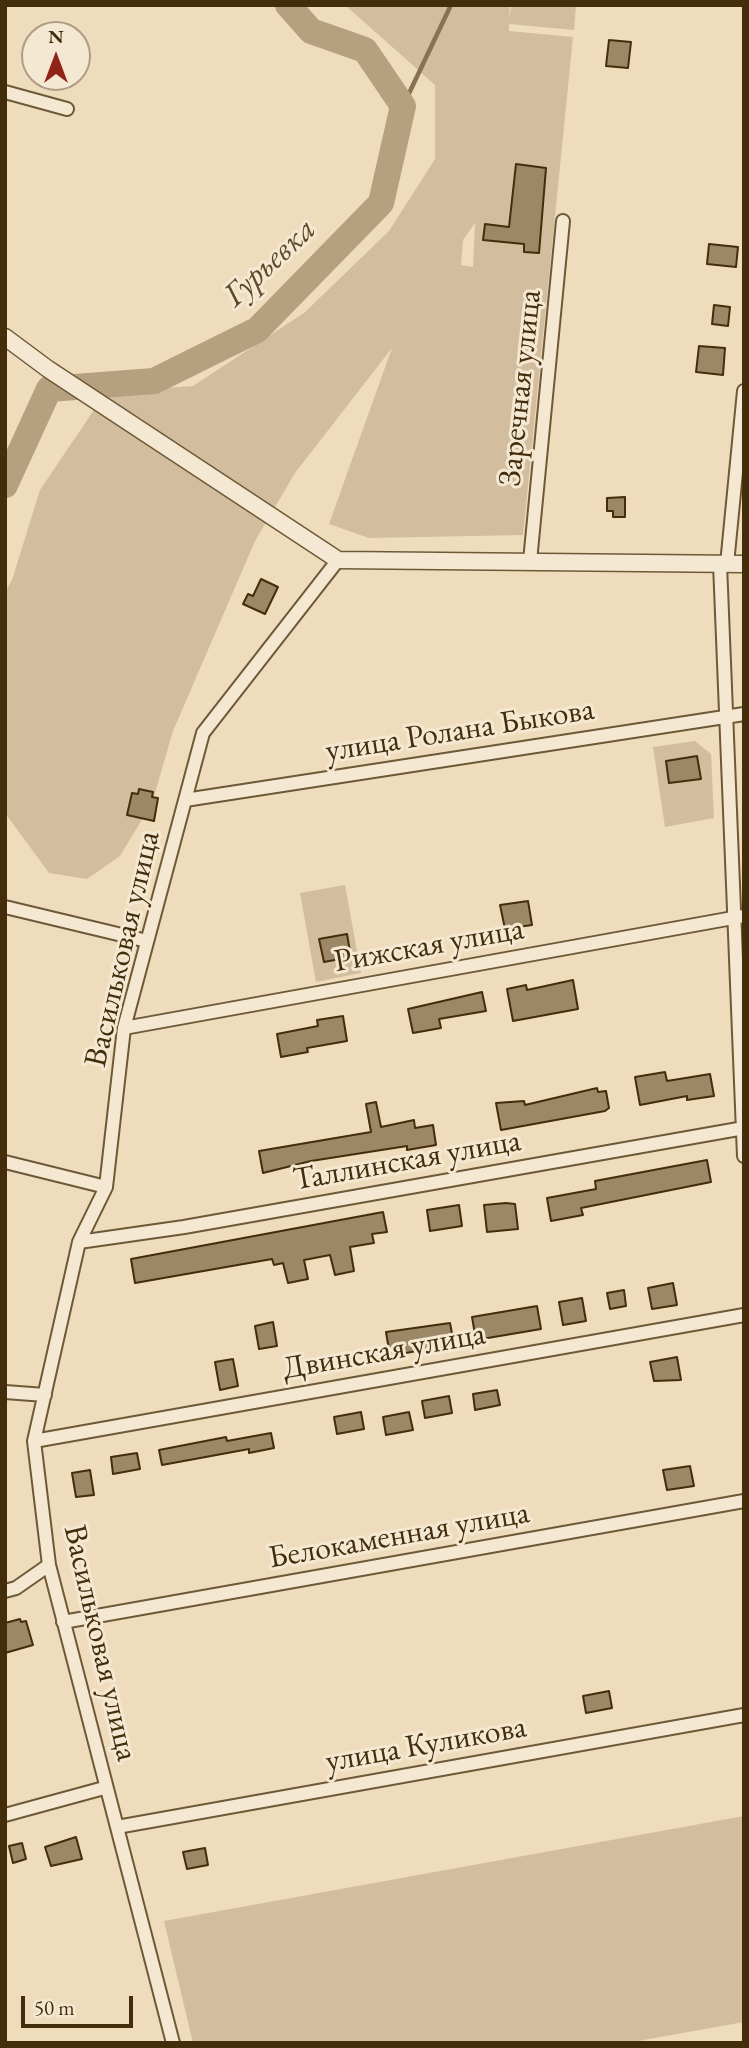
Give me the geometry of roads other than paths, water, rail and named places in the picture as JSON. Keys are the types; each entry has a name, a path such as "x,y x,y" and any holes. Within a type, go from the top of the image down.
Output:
{"street":[{"path":"5,92 67,109"},
{"name":"Заречная улица","path":"530,561 563,221"},
{"path":"5,337 48,369 111,408 338,561 730,564"},
{"path":"744,391 730,564 725,717 738,918 744,1156"},
{"name":"Васильковая улица","path":"173,2043 48,1565 34,1441 79,1242 106,1187 124,1028 203,733 338,561"},
{"name":"улица Ролана Быкова","path":"185,800 744,714"},
{"path":"5,907 147,941"},
{"name":"Рижская улица","path":"124,1028 738,918"},
{"name":"Таллинская улица","path":"79,1242 184,1227 743,1128"},
{"path":"5,1162 106,1187"},
{"name":"Двинская улица","path":"34,1441 744,1315"},
{"path":"5,1392 45,1395"},
{"name":"Белокаменная улица","path":"64,1622 744,1501"},
{"path":"5,1591 16,1588 48,1565"},
{"name":"улица Куликова","path":"117,1827 744,1715"},
{"path":"5,1815 104,1788"}],"waterway":[{"name":"Гурьевка","path":"5,485 49,389 154,381 257,330 381,203 403,106 365,50 311,31 288,5"},
{"path":"403,106 451,5"}]}
